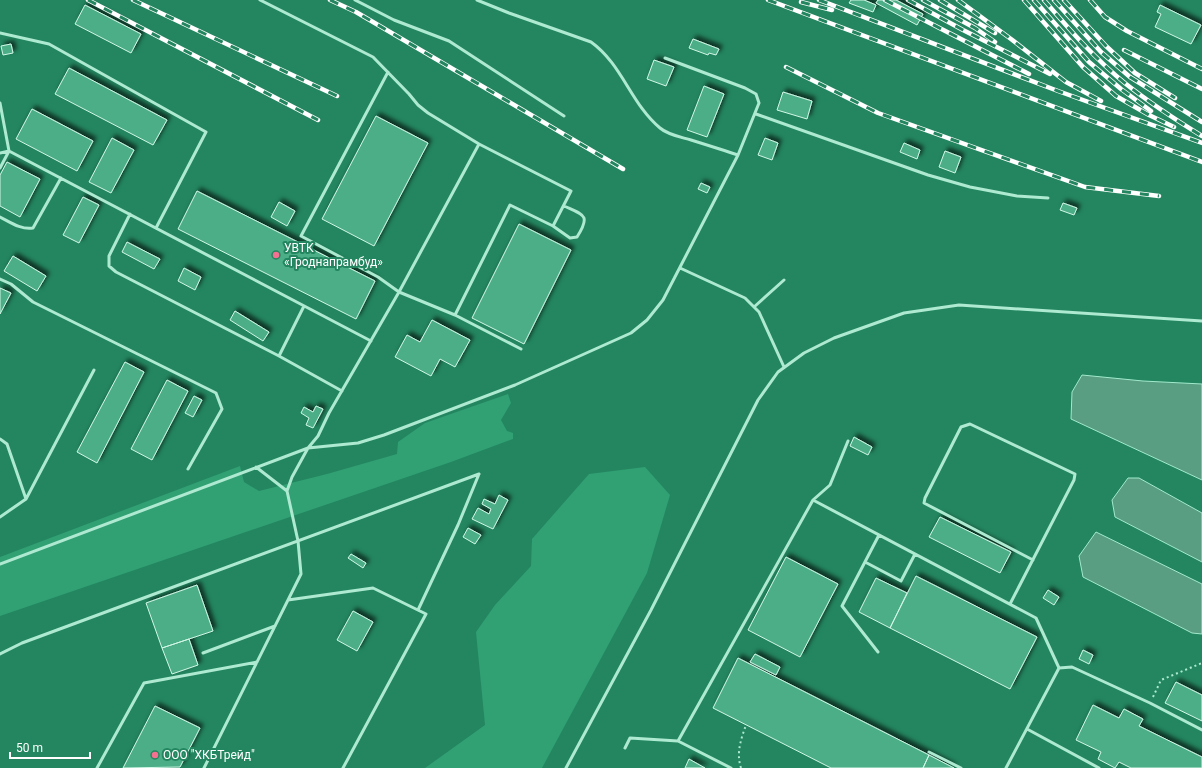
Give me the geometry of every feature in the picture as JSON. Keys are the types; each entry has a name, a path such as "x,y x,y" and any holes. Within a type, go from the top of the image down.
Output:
{"lane":[{"path":"260,0 373,58 418,105 428,113 479,144 571,191 553,226"},
{"path":"355,0 394,20 449,42 564,116"},
{"path":"477,0 591,42 611,60 647,114 660,128 671,134 738,155"},
{"path":"0,33 49,44 206,132 156,228"},
{"path":"0,564 308,448 358,443 384,435 515,385 631,333 647,320 663,300 738,155 756,114 759,103 756,94 745,88 665,58"},
{"path":"388,72 301,236 378,277 399,292 454,315 521,349"},
{"path":"0,103 9,151 0,168"},
{"path":"756,114 928,175 970,187 1016,196 1048,198"},
{"path":"204,768 301,574 298,541 287,491 292,477 308,448 318,436 371,342 479,144"},
{"path":"0,153 9,151 371,342"},
{"path":"0,217 23,228 33,228 61,178"},
{"path":"454,315 510,205 553,226 570,238 577,237 584,226 585,219 581,214 564,206"},
{"path":"130,214 109,256 109,266 116,272 279,356 342,391"},
{"path":"680,268 745,298 759,312 784,367"},
{"path":"0,279 11,284 33,302 216,393 222,409 188,469"},
{"path":"754,307 784,280"},
{"path":"566,768 651,610 758,400 778,372 784,367 804,353 834,338 855,330 904,313 959,305 1202,321"},
{"path":"279,356 304,306"},
{"path":"0,517 2,514 26,499 94,370"},
{"path":"1010,604 1013,597 1039,549 1074,480 1075,474 970,424 961,427 925,498 924,503 1033,560"},
{"path":"0,439 7,444 26,499"},
{"path":"678,741 813,500 830,485 848,441"},
{"path":"256,467 287,491"},
{"path":"0,654 22,643 479,474 458,525 418,610"},
{"path":"813,500 1036,618 1059,668"},
{"path":"878,652 842,606 879,535"},
{"path":"865,562 901,581 915,554"},
{"path":"288,600 374,588 426,614 343,768"},
{"path":"203,653 275,626"},
{"path":"97,768 144,683 256,662"},
{"path":"1059,668 1072,667 1150,703 1202,730"},
{"path":"1006,768 1059,668"},
{"path":"1027,729 1099,768"},
{"path":"625,748 630,738 678,741 731,768"},
{"path":"929,752 961,768"}],"path":[{"path":"1150,703 1161,680 1202,664"},
{"path":"741,768 739,761 740,740 746,725"}],"shaded area":[{"path":"1082,375 1143,381 1202,384 1202,480 1071,419 1072,392"},
{"path":"508,394 511,403 501,420 507,431 513,433 513,439 451,462 0,616 0,557 240,466 244,482 259,491 397,454 398,442 425,423"},
{"path":"645,467 670,495 647,573 542,768 425,768 485,725 476,632 495,605 531,566 532,539 589,474"},
{"path":"1128,478 1139,478 1202,513 1202,562 1115,517 1112,500"},
{"path":"1096,532 1202,584 1202,634 1192,633 1083,577 1079,556"}],"building":[{"path":"851,0 864,0 876,5 873,12 849,3"},
{"path":"878,0 896,0 923,14 917,25 876,3"},
{"path":"85,5 141,34 131,53 75,24"},
{"path":"1160,5 1201,25 1191,44 1155,27 1161,14 1157,12"},
{"path":"693,39 719,49 716,55 709,53 708,55 689,48"},
{"path":"11,44 13,53 3,55 1,46"},
{"path":"654,60 674,67 666,86 647,79"},
{"path":"69,68 167,120 153,145 55,94"},
{"path":"704,86 724,94 707,137 687,130"},
{"path":"783,92 812,101 807,119 777,110"},
{"path":"32,109 93,141 77,171 16,139"},
{"path":"376,116 428,143 374,246 322,219"},
{"path":"112,138 134,150 111,193 89,182"},
{"path":"765,138 778,143 772,160 758,155"},
{"path":"904,143 920,150 917,159 900,152"},
{"path":"945,151 961,157 955,173 939,167"},
{"path":"7,162 40,179 20,217 0,206 0,175"},
{"path":"701,183 710,187 707,193 698,189"},
{"name":"УВТК «Гроднапрамбуд»","path":"197,191 375,281 356,319 178,229"},
{"path":"83,197 99,205 79,243 63,235"},
{"path":"279,202 295,211 287,226 271,217"},
{"path":"1063,203 1077,208 1074,215 1060,210"},
{"path":"519,224 571,250 524,344 472,318"},
{"path":"127,242 160,259 154,269 122,252"},
{"path":"13,256 46,276 37,291 4,271"},
{"path":"184,268 201,277 195,290 178,281"},
{"path":"0,288 11,293 0,314"},
{"path":"235,311 269,332 263,341 230,320"},
{"path":"432,320 470,340 455,367 440,359 431,376 395,357 407,335 420,342"},
{"path":"125,362 144,372 97,463 77,452"},
{"path":"167,380 188,391 152,460 131,449"},
{"path":"194,396 202,400 193,417 185,413"},
{"path":"316,406 323,409 313,428 306,425 309,418 301,413 304,407 313,412"},
{"path":"854,437 872,447 868,455 850,446"},
{"path":"499,495 508,500 493,529 472,519 478,508 489,514 491,509 482,504 484,499 495,504"},
{"path":"940,517 1011,552 1000,573 929,537"},
{"path":"468,528 481,535 475,544 463,537"},
{"path":"351,554 366,563 363,568 348,558"},
{"path":"786,557 838,584 800,657 748,630"},
{"path":"916,576 1037,637 1010,689 890,628"},
{"path":"876,578 907,593 890,628 859,612"},
{"path":"197,585 213,631 162,648 146,603"},
{"path":"1048,590 1059,597 1054,605 1043,598"},
{"path":"353,611 373,622 357,651 337,640"},
{"path":"189,639 198,665 172,674 162,648"},
{"path":"1083,650 1093,655 1089,664 1079,659"},
{"path":"755,654 780,667 776,675 750,662"},
{"path":"738,658 929,755 923,768 831,768 713,708"},
{"path":"1176,682 1202,695 1202,721 1165,703"},
{"path":"1093,705 1119,718 1124,709 1143,719 1139,726 1202,757 1202,768 1131,768 1119,762 1115,768 1098,759 1101,752 1076,740"},
{"path":"155,706 200,728 180,767 123,768"},
{"path":"929,755 954,768 923,768"},
{"path":"689,759 705,768 685,768"}],"railway":[{"path":"88,0 318,120"},
{"path":"133,0 337,96"},
{"path":"330,0 356,12 623,169"},
{"path":"768,0 1202,162"},
{"path":"819,0 1058,91 1202,143"},
{"path":"885,0 1029,74"},
{"path":"908,0 1050,74"},
{"path":"923,0 975,28 995,42"},
{"path":"940,0 995,33"},
{"path":"958,0 1066,82 1101,101"},
{"path":"1024,0 1083,67 1116,96 1149,115 1174,127"},
{"path":"1034,0 1089,62 1121,89 1151,111"},
{"path":"1044,0 1083,44 1115,74 1154,105 1202,136"},
{"path":"1054,0 1101,52 1130,77 1202,122"},
{"path":"1064,0 1106,46 1135,73 1175,98"},
{"path":"1090,0 1105,17 1127,31 1202,69"},
{"path":"801,2 832,10"},
{"path":"1124,50 1202,89"},
{"path":"786,67 878,113 1085,187 1159,196"}],"place":[{"name":"УВТК «Гроднапрамбуд»","path":"276,255"},
{"name":"ООО \"ХКБТрейд\"","path":"155,755"}]}
